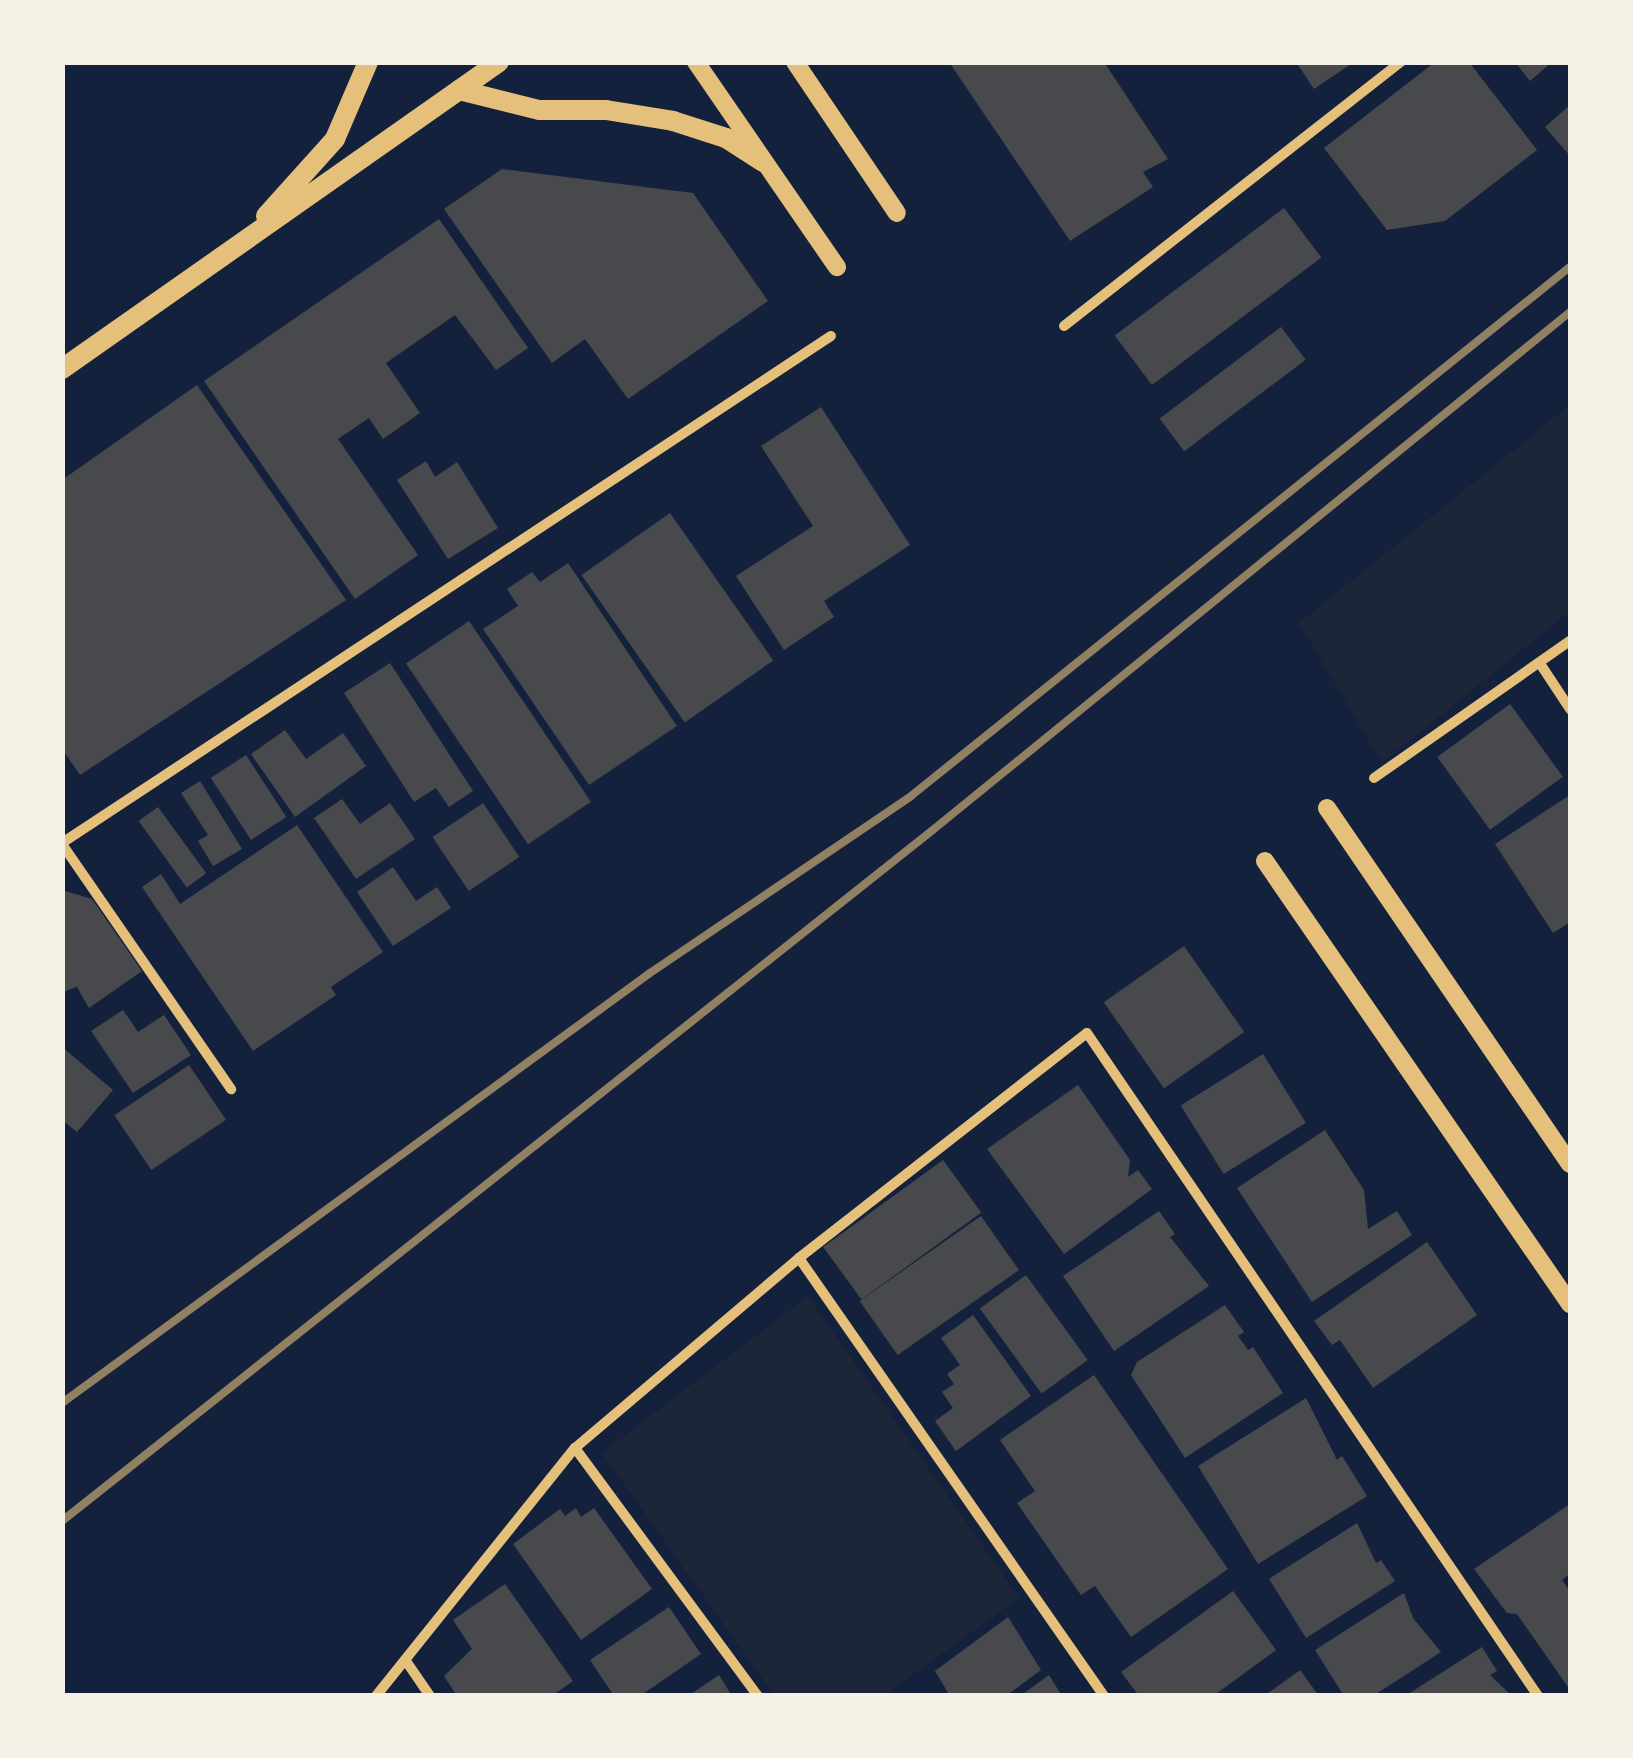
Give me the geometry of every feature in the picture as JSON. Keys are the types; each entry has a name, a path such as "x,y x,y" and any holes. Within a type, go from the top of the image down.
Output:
{"main road":[{"path":"243,242 335,139 368,62"},
{"path":"62,369 498,62"},
{"path":"459,90 540,110 606,110 673,121 726,138 763,162"}],"street":[{"path":"696,62 837,267"},
{"path":"794,62 897,213"},
{"path":"1064,326 1401,62"},
{"path":"231,1089 62,844 831,336"},
{"path":"1374,778 1541,666 1570,641"},
{"path":"1541,666 1570,710"},
{"path":"1327,808 1570,1164"},
{"path":"1265,861 1570,1304"},
{"path":"376,1696 575,1448 798,1258 1087,1033 1538,1696"},
{"path":"798,1258 1104,1696"},
{"path":"575,1448 758,1696"},
{"path":"406,1661 430,1696"}],"shaded area":[{"path":"1570,405 1570,611 1382,763 1299,623"},
{"path":"808,1296 1019,1598 885,1695 774,1695 602,1453"}],"building":[{"path":"949,62 1104,62 1168,159 1143,172 1153,187 1070,241"},
{"path":"1296,62 1354,62 1314,89"},
{"path":"1435,62 1469,62 1537,150 1445,221 1387,230 1324,148"},
{"path":"1515,62 1552,62 1530,81"},
{"path":"1570,105 1570,156 1545,127"},
{"path":"502,169 693,193 768,301 628,399 585,339 552,363 444,209"},
{"path":"1284,208 1321,258 1152,385 1115,336"},
{"path":"439,219 528,348 496,370 455,315 386,363 420,413 383,439 369,418 338,439 418,555 355,599 204,381"},
{"path":"1281,327 1306,360 1184,451 1160,418"},
{"path":"197,385 346,600 80,775 62,749 62,480"},
{"path":"821,407 910,545 824,601 834,617 784,650 736,576 813,526 761,446"},
{"path":"426,461 435,477 457,462 498,528 448,559 397,480"},
{"path":"670,513 773,660 685,722 582,575"},
{"path":"568,563 677,726 589,785 483,629 518,606 507,589 532,572 540,582"},
{"path":"469,621 591,802 528,844 406,663"},
{"path":"390,663 473,791 449,807 436,788 414,802 344,693"},
{"path":"1510,704 1563,777 1490,830 1437,757"},
{"path":"285,730 306,759 343,733 366,766 295,817 251,754"},
{"path":"246,755 286,817 251,840 211,778"},
{"path":"200,781 242,849 213,866 198,841 208,835 181,793"},
{"path":"1570,795 1570,922 1553,933 1495,844"},
{"path":"342,799 360,824 390,803 415,839 356,879 314,818"},
{"path":"483,803 519,857 469,891 432,837"},
{"path":"158,807 206,873 187,887 139,821"},
{"path":"297,825 383,952 331,987 336,995 253,1051 142,887 161,874 180,904"},
{"path":"393,867 416,901 437,887 451,908 393,946 357,892"},
{"path":"62,890 92,899 142,971 89,1008 77,987 62,992"},
{"path":"1184,946 1244,1032 1164,1088 1104,1002"},
{"path":"123,1010 138,1032 164,1015 191,1055 133,1093 91,1031"},
{"path":"62,1047 113,1090 77,1132 62,1120"},
{"path":"1263,1054 1306,1123 1224,1174 1181,1105"},
{"path":"189,1065 226,1120 151,1170 114,1115"},
{"path":"1078,1085 1130,1160 1128,1177 1138,1170 1152,1189 1064,1254 987,1149"},
{"path":"1325,1130 1364,1190 1368,1229 1397,1211 1412,1235 1312,1302 1237,1188"},
{"path":"943,1160 981,1213 861,1300 823,1247"},
{"path":"1159,1211 1175,1234 1170,1237 1209,1286 1114,1351 1063,1276"},
{"path":"981,1216 1019,1270 898,1355 860,1301"},
{"path":"1427,1242 1477,1315 1373,1388 1340,1340 1332,1345 1314,1321"},
{"path":"1026,1275 1088,1360 1042,1393 980,1309"},
{"path":"1225,1305 1244,1332 1238,1336 1248,1350 1253,1347 1283,1393 1185,1458 1131,1375 1137,1362"},
{"path":"973,1315 1031,1396 956,1451 935,1421 953,1408 942,1392 954,1384 947,1374 960,1365 941,1338"},
{"path":"1094,1375 1228,1569 1131,1637 1095,1586 1081,1595 1017,1503 1035,1491 1000,1440"},
{"path":"1306,1398 1337,1460 1342,1456 1367,1496 1258,1564 1198,1466"},
{"path":"1570,1504 1570,1574 1562,1580 1570,1591 1570,1690 1517,1614 1507,1613 1474,1569"},
{"path":"576,1508 581,1517 594,1508 652,1589 581,1640 513,1544 560,1509 565,1516"},
{"path":"1357,1523 1376,1563 1381,1560 1395,1581 1306,1638 1269,1579"},
{"path":"505,1584 573,1681 552,1696 457,1696 444,1676 472,1649 453,1620"},
{"path":"1233,1591 1276,1650 1213,1696 1139,1696 1121,1672"},
{"path":"1404,1593 1413,1618 1441,1652 1373,1696 1344,1696 1315,1650"},
{"path":"669,1607 701,1654 640,1696 614,1696 590,1660"},
{"path":"1008,1617 1041,1670 1006,1696 950,1696 935,1671"},
{"path":"1482,1647 1497,1671 1490,1675 1512,1696 1405,1696"},
{"path":"1300,1670 1319,1696 1264,1696"},
{"path":"719,1675 732,1696 688,1696"},
{"path":"1049,1675 1062,1696 1020,1696"}],"railway":[{"path":"62,1403 650,973 911,796 1570,267"},
{"path":"62,1521 934,829 1570,312"}]}
